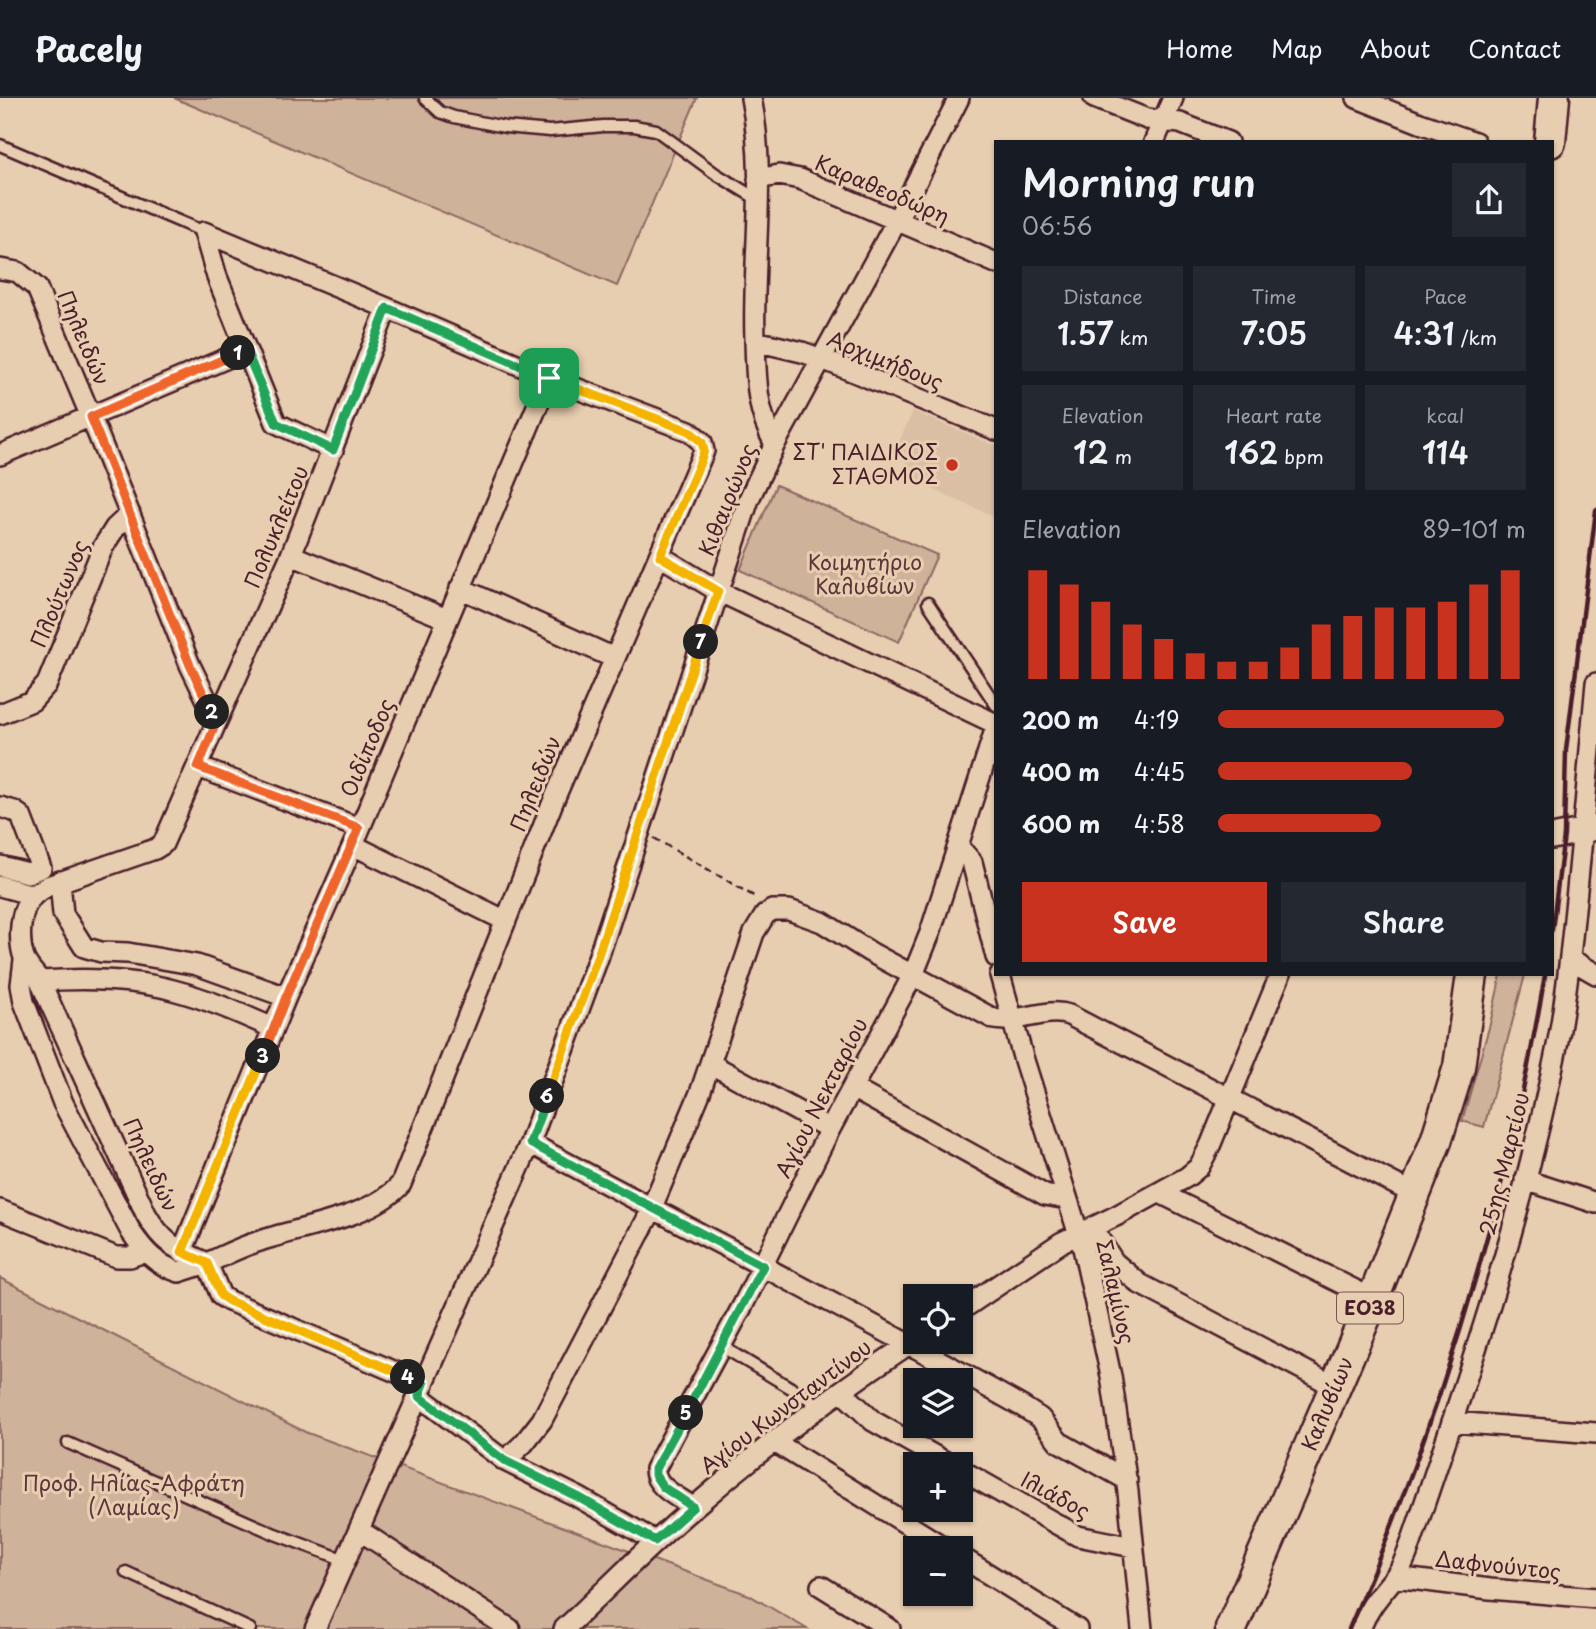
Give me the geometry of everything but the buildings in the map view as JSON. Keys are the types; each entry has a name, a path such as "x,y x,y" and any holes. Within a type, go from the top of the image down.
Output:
{"main road":[{"path":"1550,140 1553,98"},
{"name":"Καλυβίων","path":"1230,1629 1336,1387 1416,1195 1456,1081 1472,976"}],"street":[{"path":"751,98 757,136 758,189 755,341 764,424 775,444"},
{"name":"Κιθαιρώνος","path":"315,1629 530,1143 597,958 741,519 775,444 959,98"},
{"path":"1094,98 1147,119 1191,127 1223,140"},
{"path":"1155,140 1173,98"},
{"path":"1357,98 1469,140"},
{"name":"Καραθεοδώρη","path":"758,189 779,175 789,176 897,219 994,262"},
{"path":"204,232 549,378"},
{"path":"204,232 217,276 276,423 333,450"},
{"name":"Πηλειδών","path":"0,269 18,272 37,289 190,665 217,721"},
{"name":"Πολυκλείτου","path":"217,721 291,555 387,308"},
{"name":"Αρχιμήδους","path":"755,341 822,359 994,429"},
{"path":"0,454 246,350"},
{"name":"Πηλειδών","path":"24,960 40,981 146,1214 161,1238 182,1252 207,1263 256,1242 361,1211 393,1194 401,1184 614,658 704,451 702,442 689,431 549,378"},
{"name":"Οιδίποδος","path":"182,1252 286,997 549,378"},
{"name":"Πλούτωνος","path":"0,714 32,701 47,684 103,547 115,528 130,514"},
{"path":"291,555 447,619"},
{"path":"660,556 718,591 994,725"},
{"path":"460,588 529,617 614,658"},
{"name":"25ης Μαρτίου","path":"1360,1629 1376,1598 1395,1577 1409,1550 1485,1325 1525,1180 1555,1058 1590,830 1596,683"},
{"path":"217,721 163,844 60,881 33,895 22,921 24,960 21,985 24,1002 63,1103 131,1232 144,1252 157,1262 179,1272 207,1263 221,1296 229,1301 421,1390 505,1461 578,1497 655,1541"},
{"name":"Αγίου Νεκταρίου","path":"693,1507 663,1487 655,1475 655,1469 763,1266 830,1129 913,975 959,847 994,733"},
{"path":"198,767 356,836 424,878 506,920"},
{"path":"0,807 21,816 41,868 28,873 0,866"},
{"path":"1554,837 1590,830"},
{"path":"959,847 972,862 994,949"},
{"path":"60,881 63,914 84,947 101,952 128,953 197,965 286,997"},
{"path":"0,886 33,895"},
{"path":"505,1461 542,1420 652,1209 711,1064 754,933 765,915 772,910 789,911 822,922 870,952 994,1019 1013,1021 1066,1014 1416,1195"},
{"path":"1570,959 1596,974"},
{"name":"Σαλαμίνος","path":"1000,976 1067,1199 1085,1231 1127,1480 1142,1629"},
{"path":"973,1302 1062,1242 1160,1193 1199,1167 1280,976"},
{"path":"40,981 83,978 172,989 273,1028"},
{"path":"711,1064 830,1129"},
{"path":"852,1088 1045,1195 1067,1199"},
{"path":"530,1143 652,1209 903,1337"},
{"path":"1525,1180 1596,1203"},
{"path":"1160,1193 1373,1299"},
{"path":"0,1210 116,1257 130,1257 144,1252"},
{"path":"1085,1231 1114,1262 1140,1284 1336,1387"},
{"name":"Αγίου Κωνσταντίνου","path":"564,1629 693,1507 773,1441 903,1349"},
{"path":"933,1354 1040,1418 1059,1442 1127,1480"},
{"path":"842,1392 873,1422 927,1452"},
{"path":"1452,1422 1596,1433"},
{"path":"773,1441 926,1536"},
{"name":"Ιλιάδος","path":"973,1478 1078,1536 1133,1547"},
{"path":"359,1530 510,1629"},
{"path":"973,1564 1077,1629"},
{"name":"Δαφνούντος","path":"1395,1577 1480,1588 1596,1598"},
{"path":"821,1586 890,1629"}],"lane":[{"path":"425,98 440,112 505,128 550,131 634,126 656,130 716,174 758,189"},
{"path":"0,145 204,232"},
{"path":"928,603 994,702"},
{"path":"721,1346 821,1406"},
{"path":"68,1443 275,1534 345,1560"},
{"path":"126,1572 250,1629"}],"path":[{"path":"639,830 758,898 772,910"}],"shaded area":[{"name":"ΣΤ' ΠΑΙΔΙΚΟΣ ΣΤΑΘΜΟΣ","path":"913,411 994,445 994,517 918,483 897,446"}],"green space":[{"path":"174,98 697,98 617,286"},
{"name":"Κοιμητήριο Καλυβίων","path":"776,485 937,555 899,642 740,570"},
{"path":"1501,976 1525,976 1484,1127 1462,1121"},
{"name":"Προφ. Ηλίας-Αφράτη (Λαμίας)","path":"0,1278 305,1432 749,1595 807,1629 0,1629"}],"railway":[{"path":"1554,914 1564,835 1566,750 1596,510"},
{"path":"1349,1629 1413,1470 1467,1308 1511,1142 1545,976"}],"place":[{"name":"ΣΤ' ΠΑΙΔΙΚΟΣ ΣΤΑΘΜΟΣ","path":"952,465"}],"route":[{"path":"387,308 549,378 689,431 702,442 704,451 699,465 660,556 718,591 597,958 530,1143 763,1266 655,1469 655,1475 663,1487 693,1507 655,1541 578,1497 528,1474 484,1447 419,1396 424,1384 229,1301 221,1296 207,1263 182,1252 286,997 359,828 198,767 217,721 190,665 91,417 246,350 276,423 333,450 387,308"}]}
